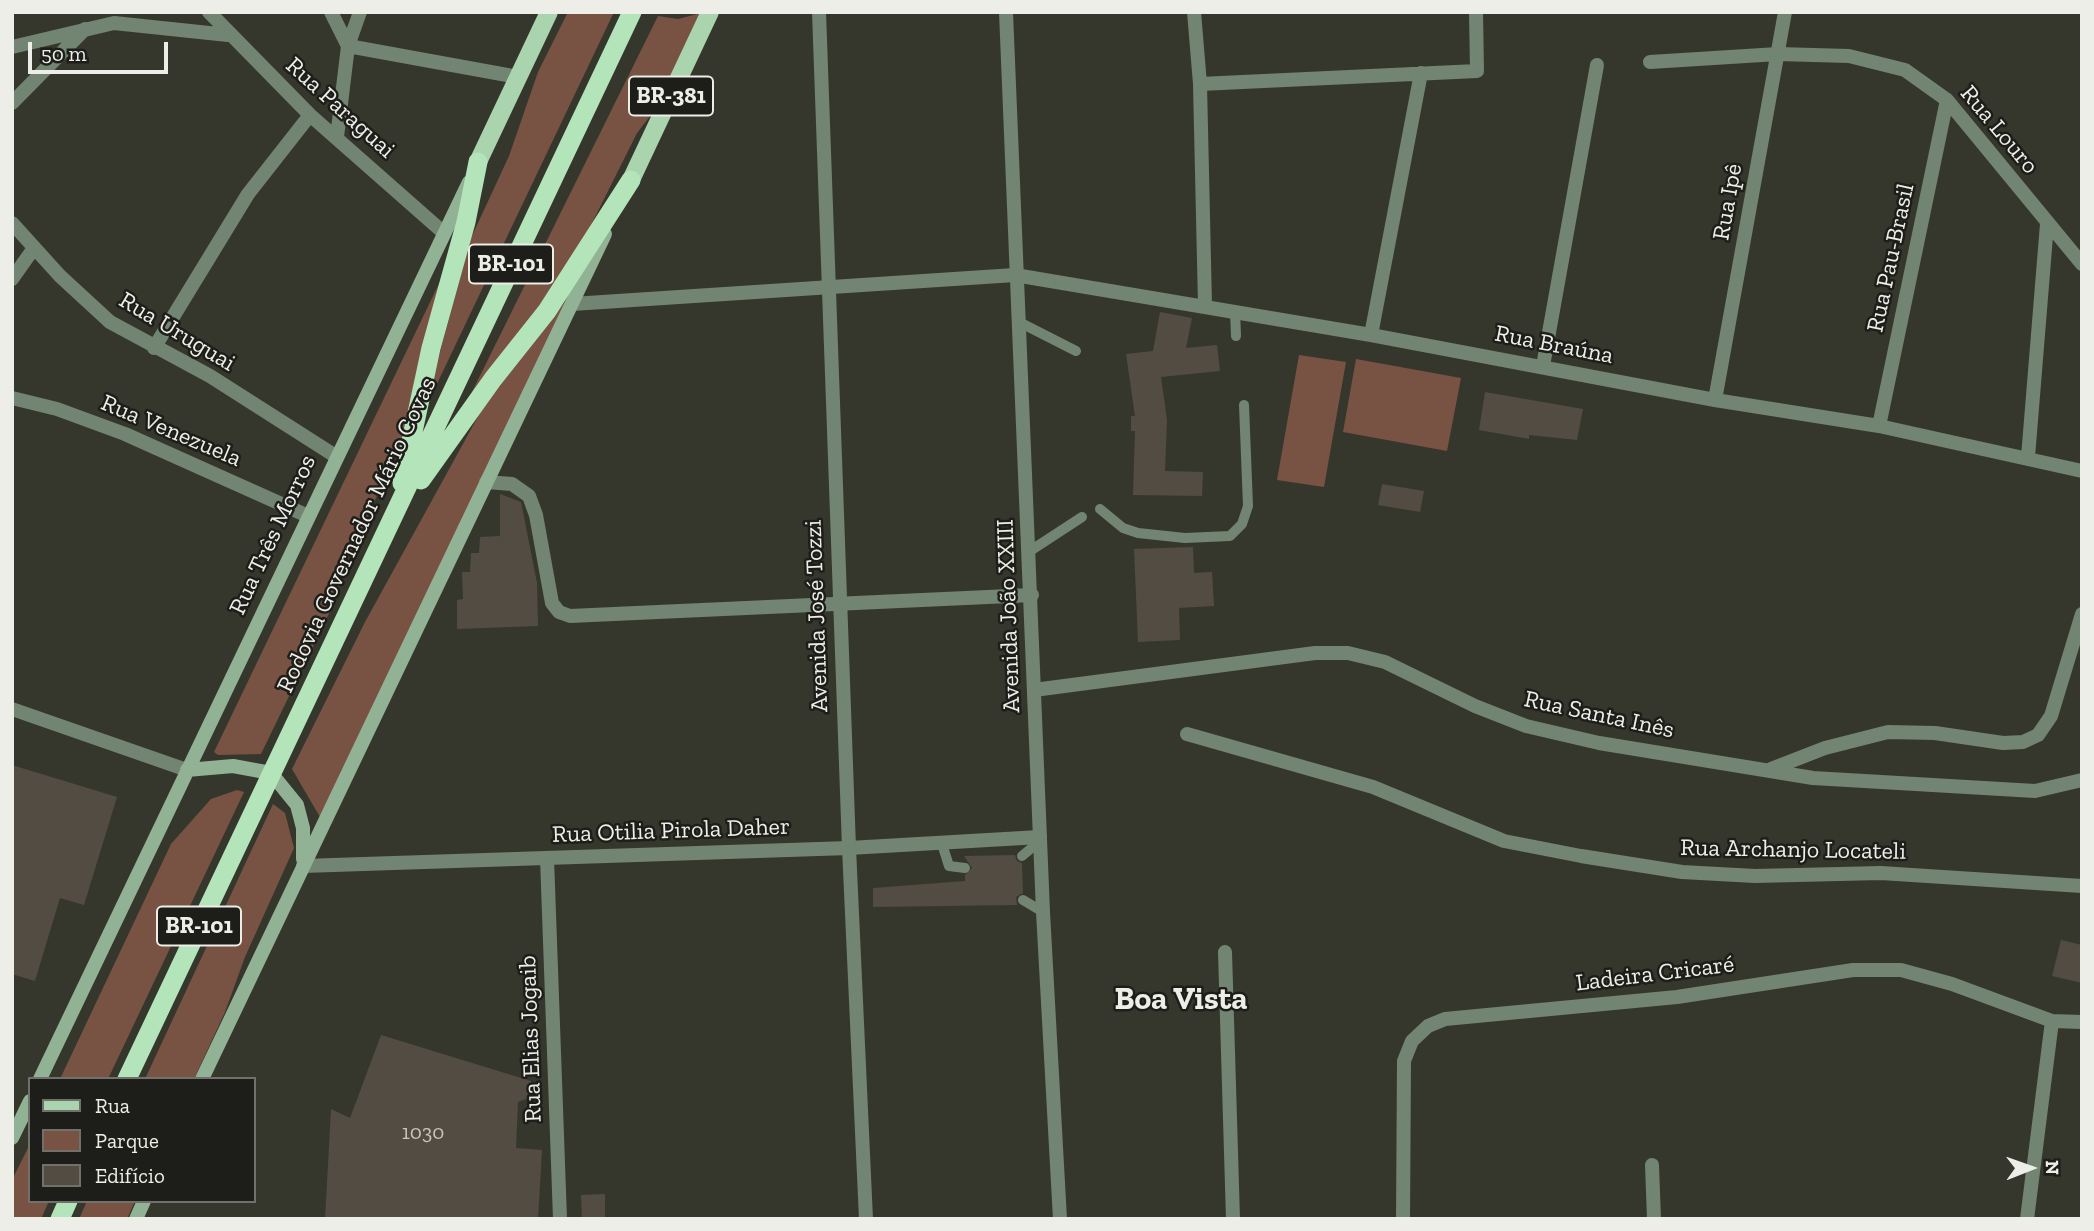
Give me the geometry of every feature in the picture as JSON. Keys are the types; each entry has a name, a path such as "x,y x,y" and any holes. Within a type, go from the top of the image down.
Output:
{"highway":[{"name":"Rodovia Governador Mário Covas","path":"128,1077 394,518 517,250 632,12"},
{"path":"394,518 431,348 466,222 478,162"},
{"path":"394,518 494,379 548,312 631,180"},
{"path":"60,1219 67,1203"}],"main road":[{"name":"Rua Três Morros","path":"41,1077 549,12"},
{"name":"BR-381","path":"203,1077 710,12"},
{"path":"187,770 233,766 271,773 297,805 303,828 303,866"},
{"path":"12,1138 28,1105"},
{"path":"136,1219 143,1203"}],"street":[{"name":"Rua Paraguai","path":"209,12 228,35 310,114 444,233"},
{"path":"331,12 348,46"},
{"path":"337,137 348,46 360,12"},
{"name":"Avenida José Tozzi","path":"819,12 839,604 866,1219"},
{"name":"Avenida João XXIII","path":"1006,12 1017,320 1031,551 1043,912 1060,1219"},
{"path":"1195,12 1200,84 1205,305"},
{"path":"1200,84 1477,71 1476,12"},
{"name":"Rua Ipê","path":"1715,400 1785,12"},
{"path":"12,47 87,27 142,24 228,35"},
{"path":"12,103 87,27"},
{"path":"348,46 518,77"},
{"name":"Rua Louro","path":"1650,62 1778,54 1849,56 1905,70 1947,100 2082,264"},
{"path":"1543,366 1597,65"},
{"path":"1371,335 1421,73"},
{"name":"Rua Pau-Brasil","path":"1879,426 1947,100"},
{"path":"154,348 248,194 310,114"},
{"name":"Rua Uruguai","path":"12,223 110,322 210,376 337,457"},
{"path":"2028,457 2047,224"},
{"path":"12,279 34,248"},
{"name":"Rua Braúna","path":"572,304 1015,275 1205,305 1715,400 1879,426 2082,471"},
{"name":"Rua Venezuela","path":"12,398 57,409 125,434 308,516"},
{"path":"486,482 512,484 529,496 536,515 552,604 559,612 570,617 1032,595"},
{"path":"1769,770 1825,748 1888,732 1935,733 2003,743 2023,742 2038,736 2052,716 2082,614"},
{"name":"Rua Santa Inês","path":"1034,690 1315,653 1348,653 1385,662 1475,706 1526,726 1599,743 1813,778 2023,791 2035,791 2082,780"},
{"path":"12,709 187,770"},
{"name":"Rua Archanjo Locateli","path":"1187,734 1373,787 1504,841 1581,856 1682,872 1755,876 1881,873 2082,886"},
{"name":"Rua Otilia Pirola Daher","path":"303,866 1040,839"},
{"name":"Rua Elias Jogaib","path":"547,858 560,1219"},
{"path":"1225,952 1233,1219"},
{"name":"Ladeira Cricaré","path":"1403,1219 1404,1061 1412,1041 1428,1026 1446,1019 1677,997 1853,971 1901,970 1952,984 2052,1021 2082,1022"},
{"path":"2027,1219 2052,1021"},
{"path":"1652,1165 1654,1219"}],"lane":[{"path":"1234,311 1236,336"},
{"path":"1017,320 1076,351"},
{"path":"1100,509 1123,528 1138,533 1185,538 1230,536 1242,524 1248,506 1244,405"},
{"path":"1031,551 1082,517"},
{"path":"1022,856 1040,839"},
{"path":"942,844 949,866 965,868"},
{"path":"1023,900 1043,912"}],"green space":[{"path":"568,12 614,12 424,411 471,238 509,156 538,72"},
{"path":"705,12 654,111 637,133 566,275 467,402 658,16 678,19"},
{"path":"446,269 404,437 346,563 335,601 261,754 218,755 214,752"},
{"path":"568,298 320,817 292,769 365,622 486,402"},
{"path":"1299,355 1346,362 1324,487 1277,480"},
{"path":"1356,359 1461,378 1447,451 1343,432"},
{"path":"237,790 244,792 109,1077 61,1077 171,844 211,799"},
{"path":"273,804 285,813 294,848 195,1077 146,1077"},
{"path":"28,1148 28,1203 48,1203 41,1219 12,1219 12,1180"},
{"path":"86,1203 134,1203 127,1219 79,1219"}],"building":[{"path":"1160,312 1192,318 1186,348 1217,345 1220,371 1161,377 1167,420 1165,471 1203,472 1202,496 1133,495 1135,431 1131,431 1131,416 1135,416 1126,354 1153,351"},
{"path":"1485,392 1583,409 1577,440 1529,435 1529,439 1479,430"},
{"path":"1382,484 1424,491 1420,512 1378,505"},
{"path":"500,494 521,502 537,583 538,626 457,629 457,600 463,599 462,572 470,572 471,553 479,553 480,537 500,536"},
{"path":"1193,547 1194,573 1212,572 1214,606 1179,608 1180,640 1138,642 1134,549"},
{"path":"12,765 117,797 84,905 60,898 35,981 12,974"},
{"path":"1015,855 1017,861 1022,863 1023,893 1016,897 1017,905 873,907 873,888 965,881 965,875 972,868 964,856"},
{"path":"2061,940 2082,945 2082,983 2052,976"},
{"path":"381,1035 531,1081 532,1097 518,1102 516,1148 542,1150 538,1219 325,1219 331,1109 350,1118"},
{"path":"605,1194 605,1219 582,1219 581,1195"}],"district":[{"name":"Boa Vista","path":"1181,1000"}]}
